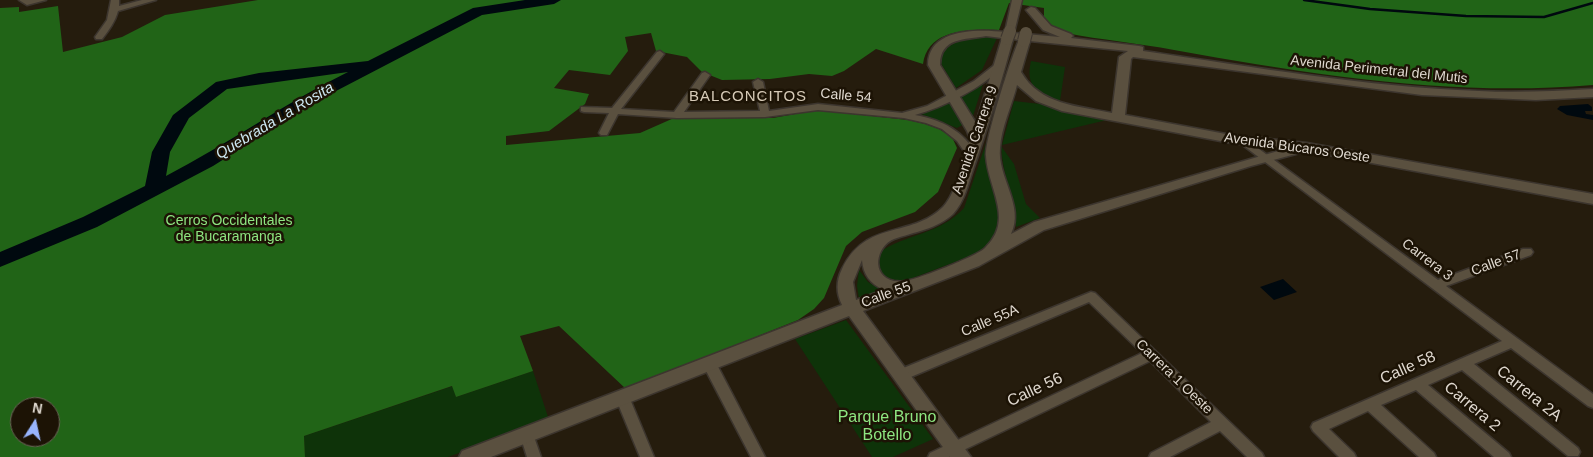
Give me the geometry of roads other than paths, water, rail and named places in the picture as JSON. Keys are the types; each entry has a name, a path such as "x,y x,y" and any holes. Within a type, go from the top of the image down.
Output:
{"main road":[{"name":"Avenida Carrera 9","path":"852,308 844,292 851,262 866,246 892,234 931,221 946,212 958,193 977,140 1017,3"},
{"name":"Avenida Carrera 9","path":"989,255 1008,224 992,152 1032,6"},
{"path":"1032,6 1047,28 1062,35 1158,51"},
{"path":"977,140 974,131 932,61 940,45 952,38 967,34 996,33 1113,50 1125,57 1118,118"},
{"path":"1092,46 1158,51"},
{"name":"Avenida Perimetral del Mutis","path":"1158,51 1222,65"},
{"name":"Avenida Perimetral del Mutis","path":"1125,57 1131,54 1141,54 1322,81 1437,94 1531,96 1593,93"},
{"name":"Avenida Búcaros Oeste","path":"1015,72 1024,88 1044,101 1062,107 1244,141 1307,147 1593,199"},
{"name":"Calle 55","path":"469,457 623,399 709,363 989,255 1039,226 1266,157 1307,147"},
{"path":"892,234 876,246 870,254 870,269 877,280 886,285 907,287"},
{"path":"852,308 957,452"}],"street":[{"path":"25,1 42,0"},
{"path":"99,37 112,21 116,10 115,0"},
{"path":"116,10 152,0"},
{"path":"604,133 615,110 660,54"},
{"name":"Calle 54","path":"584,108 677,115 765,114 818,107 902,116 925,110 953,96 977,83 1000,65"},
{"path":"677,115 705,75"},
{"path":"758,82 765,114"},
{"path":"902,116 934,122 951,129 964,140 972,154"},
{"name":"Carrera 3","path":"1244,141 1593,402"},
{"name":"Calle 57","path":"1436,285 1527,252"},
{"name":"Carrera 1 Oeste","path":"1091,296 1257,457"},
{"name":"Calle 55A","path":"901,375 1091,296"},
{"name":"Calle 58","path":"1349,457 1318,427 1512,342"},
{"name":"Calle 56","path":"935,457 957,452 1151,355"},
{"path":"709,363 758,457"},
{"name":"Carrera 2A","path":"1463,363 1573,452"},
{"name":"Carrera 2","path":"1418,383 1504,457"},
{"path":"623,399 647,457"},
{"path":"1370,404 1428,457"},
{"path":"1156,457 1222,423"},
{"path":"527,435 534,457"}],"waterway":[{"name":"Quebrada La Rosita","path":"0,260 90,222 207,162 307,99 478,11 554,0"},
{"path":"1304,0 1370,9 1466,16 1544,17 1593,3"},
{"path":"154,189 161,152 182,115 222,85 259,78 363,65"}],"district":[{"name":"BALCONCITOS","path":"748,97"}],"park label":[{"name":"Cerros Occidentales de Bucaramanga","path":"229,230"},
{"name":"Parque Bruno Botello","path":"887,427"}]}
